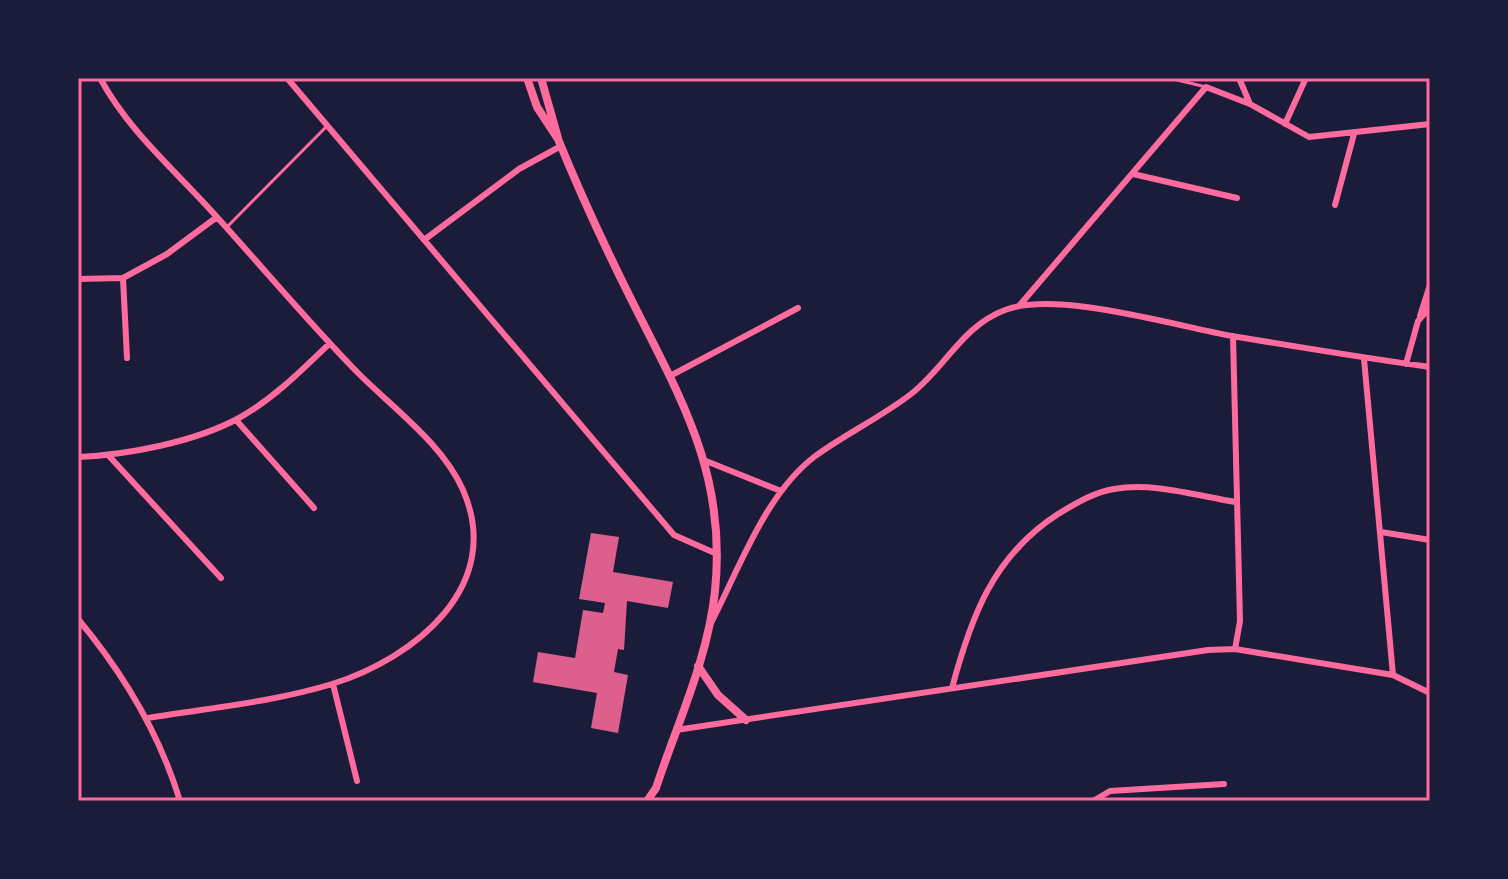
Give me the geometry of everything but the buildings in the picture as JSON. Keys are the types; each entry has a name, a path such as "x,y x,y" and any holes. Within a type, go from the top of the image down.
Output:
{"street":[{"path":"100,78 140,137 217,217 329,344 447,465 468,503 474,536 465,581 456,602 415,641 333,684 148,718"},
{"path":"287,78 674,535 717,554"},
{"path":"527,78 537,107 559,142 670,376 706,461 716,516 717,554 709,626 656,788 647,801"},
{"path":"541,78 552,105 559,142"},
{"path":"1239,78 1250,104"},
{"path":"1285,124 1306,78"},
{"path":"709,626 781,491 813,458 914,392 973,328 1019,306 1206,87 1250,104 1309,137 1430,124"},
{"path":"1335,205 1354,134"},
{"path":"424,240 559,142"},
{"path":"1133,174 1237,198"},
{"path":"78,279 123,278 167,254 217,217"},
{"path":"123,278 127,358"},
{"path":"1406,364 1430,285"},
{"path":"1019,306 1070,306 1364,359 1430,367"},
{"path":"1418,321 1430,307"},
{"path":"670,376 798,308"},
{"path":"1233,336 1240,621 1235,649"},
{"path":"78,457 109,456 156,446 236,420 293,379 329,344"},
{"path":"1364,359 1393,675"},
{"path":"236,420 314,508"},
{"path":"109,456 221,578"},
{"path":"706,461 781,491"},
{"path":"952,688 965,639 985,590 1003,562 1043,524 1095,494 1115,488 1146,488 1236,502"},
{"path":"1381,532 1430,540"},
{"path":"78,619 111,661 148,718 180,801"},
{"path":"676,730 1188,652 1235,649 1393,675 1430,693"},
{"path":"698,666 718,695 746,720"},
{"path":"333,684 357,781"},
{"path":"1093,801 1110,791 1224,784"},
{"path":"656,788 657,801"}],"lane":[{"path":"1169,78 1206,87"},
{"path":"226,228 326,127"}]}
